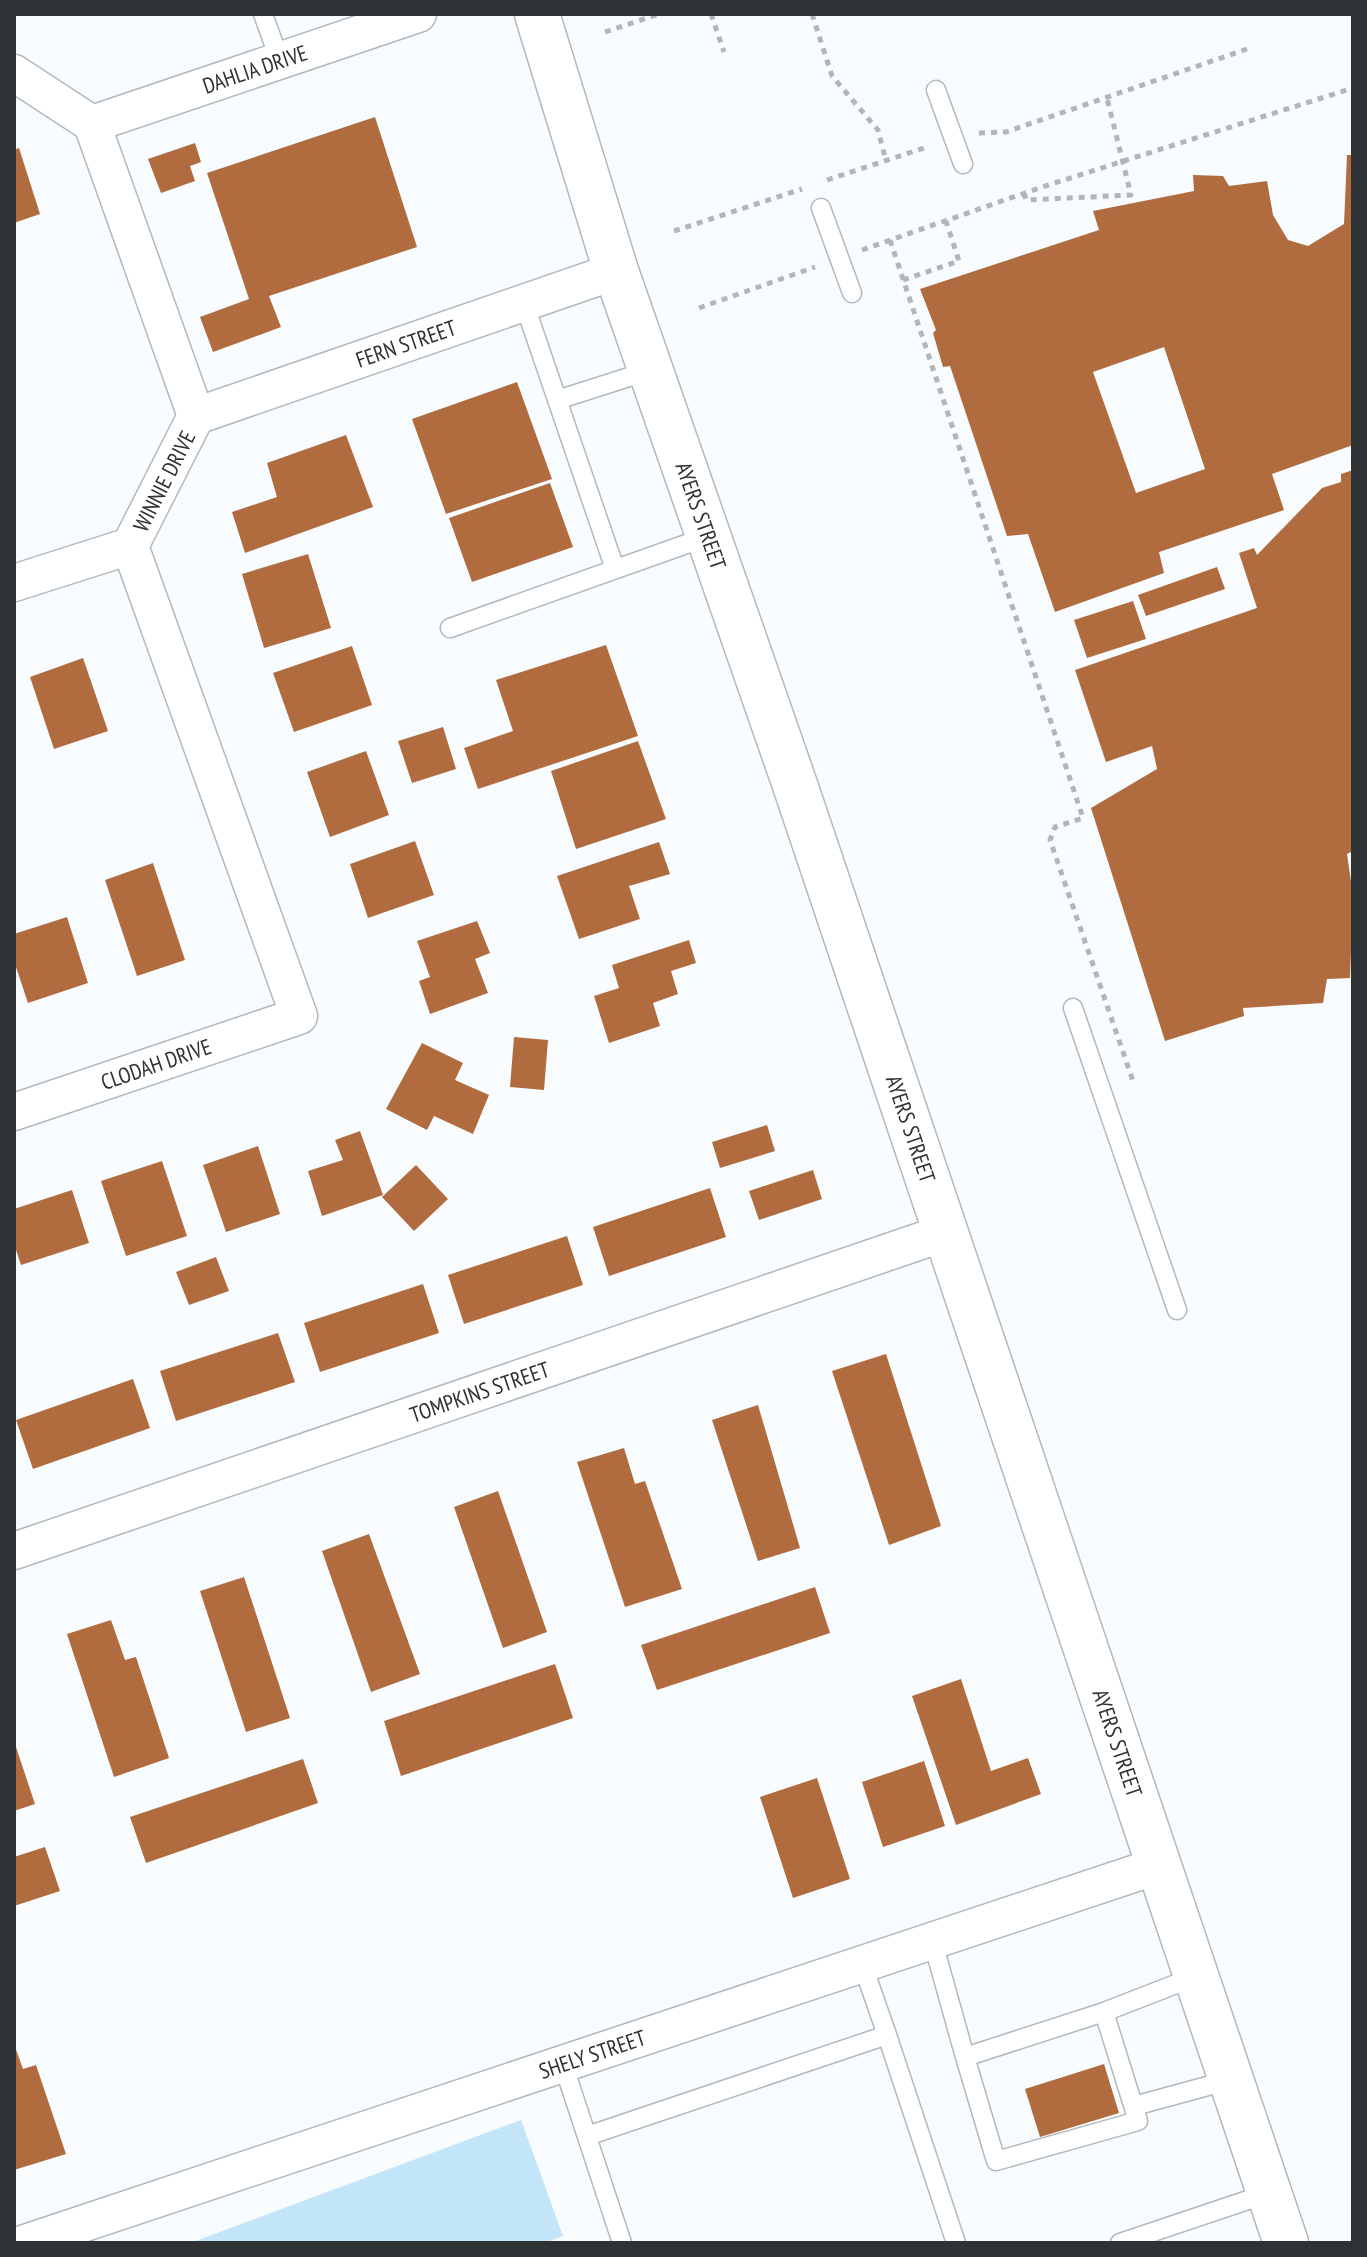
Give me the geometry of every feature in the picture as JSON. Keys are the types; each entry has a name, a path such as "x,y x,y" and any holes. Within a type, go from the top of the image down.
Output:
{"main road":[{"name":"AYERS STREET","path":"537,14 616,271 795,785 1286,2243"}],"street":[{"name":"DAHLIA DRIVE","path":"92,124 418,14"},
{"path":"14,73 92,124"},
{"name":"WINNIE DRIVE","path":"92,124 196,416 130,546 299,1016"},
{"name":"FERN STREET","path":"196,416 616,271"},
{"path":"14,583 130,546"},
{"name":"CLODAH DRIVE","path":"14,1112 299,1016"},
{"name":"TOMPKINS STREET","path":"14,1551 944,1233"},
{"name":"SHELY STREET","path":"42,2240 1160,1865"}],"lane":[{"path":"263,14 280,61"},
{"path":"936,90 963,164"},
{"path":"821,208 852,293"},
{"path":"524,303 615,569"},
{"path":"557,400 651,370"},
{"path":"450,628 709,536"},
{"path":"1073,1008 1177,1310"},
{"path":"932,1939 996,2161 1138,2121 1104,2012"},
{"path":"862,1963 956,2243"},
{"path":"965,2057 1104,2012 1194,1977"},
{"path":"587,2136 887,2035"},
{"path":"563,2064 622,2243"},
{"path":"1134,2106 1230,2080"},
{"path":"1120,2243 1155,2237 1269,2193"}],"path":[{"path":"605,32 659,14"},
{"path":"711,14 724,52"},
{"path":"812,14 832,76 878,130 886,161"},
{"path":"699,308 1024,193 1353,88"},
{"path":"1024,193 1026,200 1041,201 1131,195 1107,98"},
{"path":"903,280 959,261 946,221"},
{"path":"890,240 1083,818 1055,827 1050,840 1133,1081"}],"shaded area":[{"path":"521,2120 563,2236 544,2243 190,2243"}],"building":[{"path":"375,117 417,247 269,296 281,327 213,352 200,317 249,299 207,173"},
{"path":"195,143 201,162 190,166 195,181 161,193 148,159"},
{"path":"19,148 40,214 14,223 14,150"},
{"path":"1347,155 1353,155 1353,445 1272,474 1284,510 1159,552 1164,573 1055,612 1028,534 1007,536 950,366 943,367 933,333 936,330 920,289 1099,230 1093,211 1194,191 1193,175 1223,176 1229,186 1267,181 1273,215 1288,240 1308,246 1344,224","holes":["1164,347 1205,469 1136,493 1093,372"]},
{"path":"517,382 552,479 446,514 412,419"},
{"path":"346,435 373,507 245,553 232,512 277,497 267,463"},
{"path":"1353,470 1353,851 1347,854 1353,895 1350,978 1327,979 1323,1003 1243,1008 1244,1016 1165,1041 1091,808 1157,769 1152,746 1106,762 1075,670 1257,608 1239,553 1254,548 1257,555 1322,488 1341,482 1341,474"},
{"path":"550,483 573,547 472,582 449,518"},
{"path":"308,554 331,628 264,648 242,574"},
{"path":"1217,567 1225,589 1146,616 1138,595"},
{"path":"1133,601 1146,639 1087,658 1074,620"},
{"path":"606,645 638,736 478,789 464,748 513,731 496,680"},
{"path":"352,646 372,705 294,732 273,673"},
{"path":"83,658 108,731 54,749 30,677"},
{"path":"443,727 456,769 412,783 398,741"},
{"path":"638,741 666,819 576,849 551,771"},
{"path":"366,751 389,815 330,837 307,772"},
{"path":"415,841 434,895 368,918 350,864"},
{"path":"659,842 670,874 629,886 640,919 579,939 557,876"},
{"path":"153,863 185,960 137,976 105,880"},
{"path":"67,917 88,983 28,1003 14,961 14,934"},
{"path":"477,921 490,953 475,959 488,993 430,1014 419,981 430,977 417,941"},
{"path":"689,940 696,963 671,971 678,994 653,1003 660,1026 609,1043 594,996 619,988 612,965"},
{"path":"514,1037 548,1040 544,1090 510,1087"},
{"path":"422,1043 463,1063 455,1080 489,1095 473,1134 434,1116 427,1130 386,1109"},
{"path":"767,1125 775,1151 720,1168 712,1142"},
{"path":"360,1131 383,1195 322,1216 308,1171 343,1160 335,1140"},
{"path":"258,1146 280,1214 226,1232 203,1165"},
{"path":"162,1161 187,1236 126,1256 101,1181"},
{"path":"416,1165 448,1199 414,1231 382,1197"},
{"path":"813,1170 822,1199 759,1220 749,1191"},
{"path":"710,1188 726,1237 609,1276 593,1227"},
{"path":"72,1190 89,1243 21,1265 14,1244 14,1209"},
{"path":"567,1236 583,1285 464,1324 448,1275"},
{"path":"216,1257 229,1291 189,1305 176,1272"},
{"path":"423,1284 439,1333 320,1372 304,1323"},
{"path":"278,1333 295,1382 176,1421 160,1371"},
{"path":"886,1354 941,1526 889,1545 832,1371"},
{"path":"133,1379 150,1428 33,1469 16,1420"},
{"path":"758,1405 800,1548 758,1561 712,1420"},
{"path":"624,1448 635,1484 645,1481 682,1589 625,1607 577,1462"},
{"path":"498,1491 547,1632 503,1648 454,1507"},
{"path":"369,1534 420,1674 371,1692 322,1551"},
{"path":"244,1577 290,1718 246,1732 200,1591"},
{"path":"815,1587 830,1633 657,1690 641,1645"},
{"path":"111,1620 125,1660 136,1657 169,1758 114,1777 67,1634"},
{"path":"555,1664 573,1718 401,1776 384,1721"},
{"path":"961,1679 991,1771 1028,1758 1041,1794 956,1825 912,1696"},
{"path":"14,1741 35,1804 14,1811"},
{"path":"303,1759 318,1803 146,1863 130,1817"},
{"path":"924,1761 945,1826 883,1847 862,1782"},
{"path":"817,1778 850,1879 793,1898 760,1797"},
{"path":"45,1847 60,1891 14,1906 14,1857"},
{"path":"14,2044 23,2069 36,2065 66,2154 14,2170"},
{"path":"1104,2064 1119,2113 1040,2137 1025,2089"}]}
